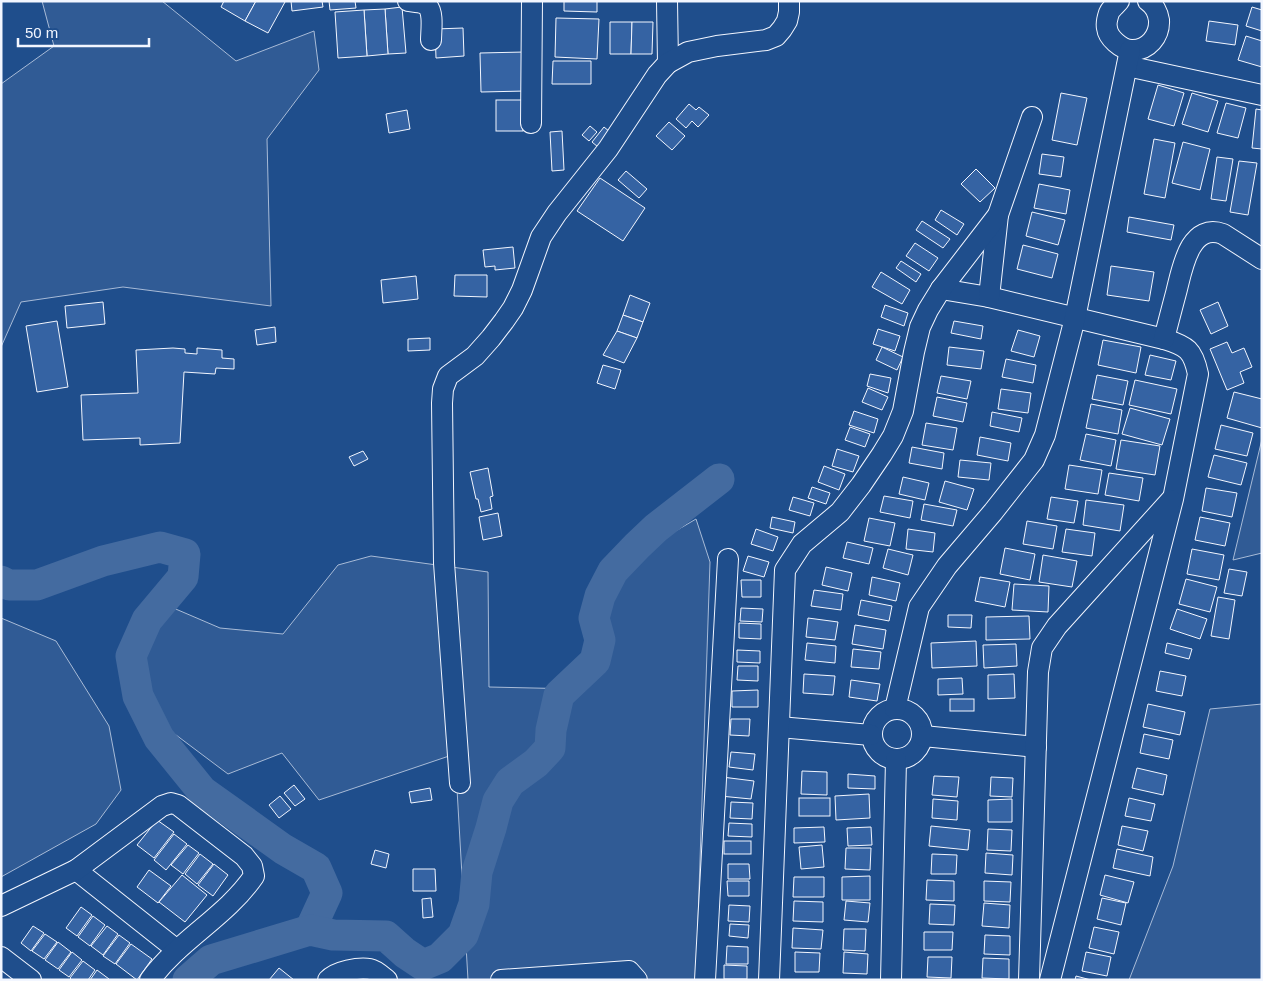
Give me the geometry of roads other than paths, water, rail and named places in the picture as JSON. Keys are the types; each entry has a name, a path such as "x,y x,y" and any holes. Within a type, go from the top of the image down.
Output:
{"street":[{"path":"408,1 426,4 430,8 432,13 431,40"},
{"path":"531,123 532,1"},
{"path":"666,1 668,63"},
{"path":"460,783 444,563 441,438 443,389 448,376 475,356 504,322 522,290 541,237 557,213 608,149 644,94 668,63 688,52 717,46 766,40 776,36 787,21 789,12 788,1"},
{"path":"1119,1 1109,11 1107,28 1114,43 1128,58 1262,95"},
{"path":"895,708 919,607 947,566 1034,460 1045,435 1075,318 1128,58 1154,40 1160,27 1157,6"},
{"path":"988,298 998,216 1032,116"},
{"path":"769,980 785,570 802,544 840,512 872,470 893,436 903,411 914,352 920,328 928,310 941,289 998,216"},
{"path":"1164,338 1183,264 1188,251 1197,239 1206,233 1216,232 1223,234 1262,259"},
{"path":"941,289 1164,338 1179,343 1188,350 1196,363 1198,374 1173,499 1050,980"},
{"path":"1029,980 1038,672 1042,648 1057,626 1173,499"},
{"path":"705,980 728,560"},
{"path":"895,708 906,710 915,716 922,728 923,736 916,751 904,759 896,760 889,759 880,754 873,744 871,735 873,726 882,714 895,708"},
{"path":"779,727 871,735"},
{"path":"923,736 1036,747"},
{"path":"891,980 896,760"},
{"path":"1,906 76,870 162,806 171,803 178,805 244,856 252,866 254,876 248,885 208,924 177,950 150,980"},
{"path":"76,870 177,950"},
{"path":"1,957 31,980"},
{"path":"328,980 330,977 346,970 372,969 387,980"},
{"path":"501,980 629,971 637,980"}],"waterway":[{"path":"188,980 211,960 310,930 333,935 386,936 405,953 423,965 440,958 463,935 474,904 477,872 498,801 510,782 536,763 550,748 551,730 559,695 595,661 600,640 594,618 600,596 613,571 656,528 719,479"},
{"path":"1,581 9,585 37,585 103,561 160,547 185,554 183,577 147,620 131,656 138,696 159,738 202,791 283,849 316,868 327,893 310,930"}]}
